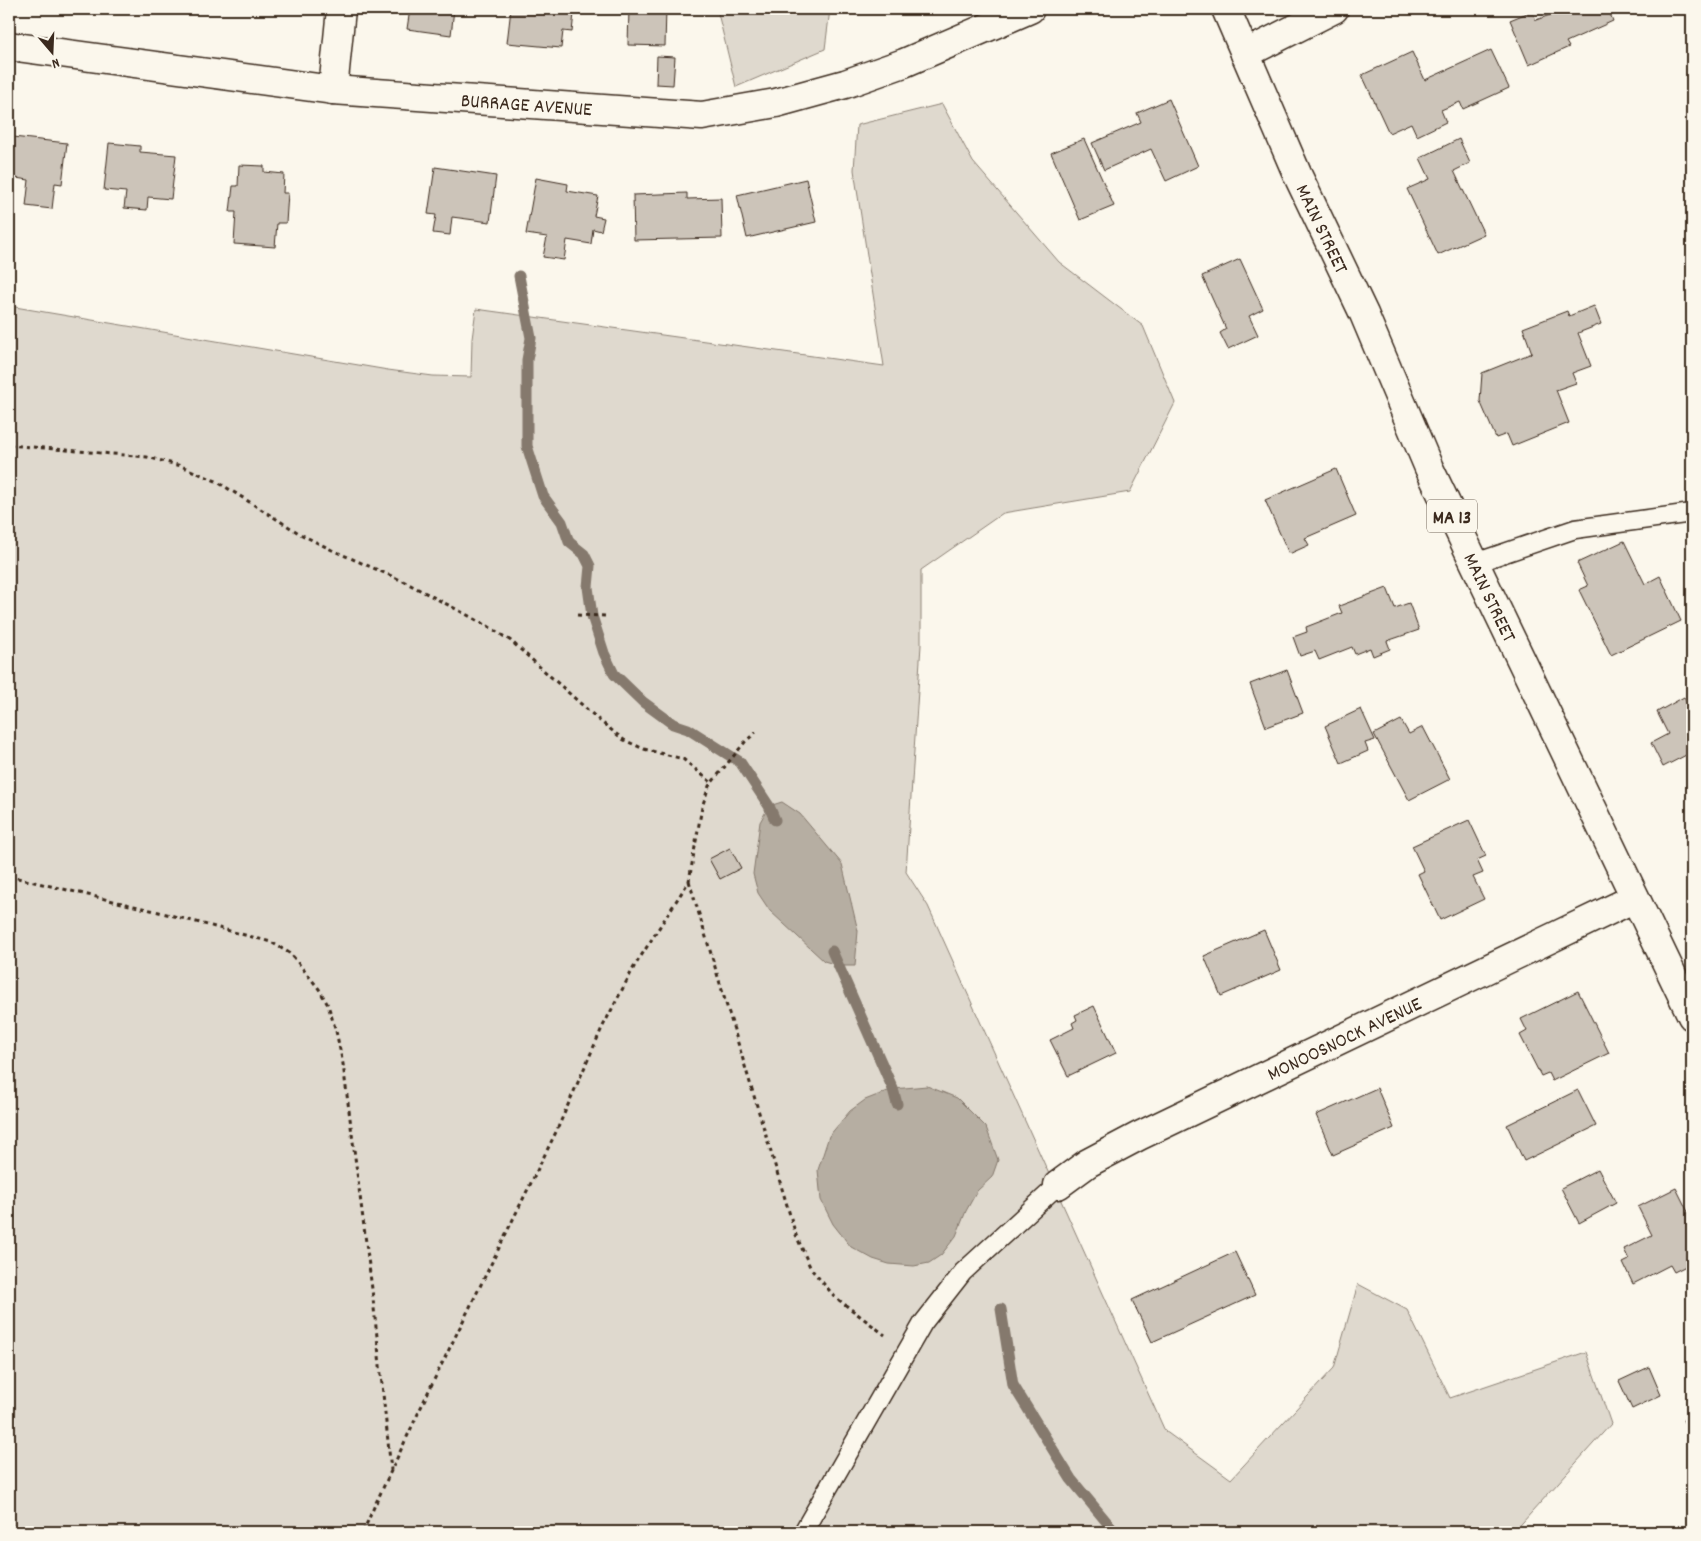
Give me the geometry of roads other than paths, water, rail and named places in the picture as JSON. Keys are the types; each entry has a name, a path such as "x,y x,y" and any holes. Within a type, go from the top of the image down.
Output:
{"street":[{"path":"333,90 341,9"},
{"name":"BURRAGE AVENUE","path":"9,46 333,90 702,116 776,103 845,84 904,63 1030,9"},
{"name":"MAIN STREET","path":"1226,9 1298,176 1364,314 1429,468 1692,1016"},
{"path":"1245,54 1334,9"},
{"name":"MONOOSNOCK AVENUE","path":"1058,1184 1088,1163 1139,1136 1634,898"}],"lane":[{"path":"1475,563 1575,529 1692,513"},
{"path":"803,1532 923,1323 963,1272 1058,1184"}],"waterway":[{"path":"519,276 531,338 527,360 527,446 543,496 562,522 569,542 584,554 590,566 588,587 592,616 604,653 614,674 643,702 673,724 688,729 740,762 769,806 775,820"},
{"path":"832,951 893,1089 897,1104"},
{"path":"1001,1309 1013,1385 1071,1479 1115,1532"}]}
